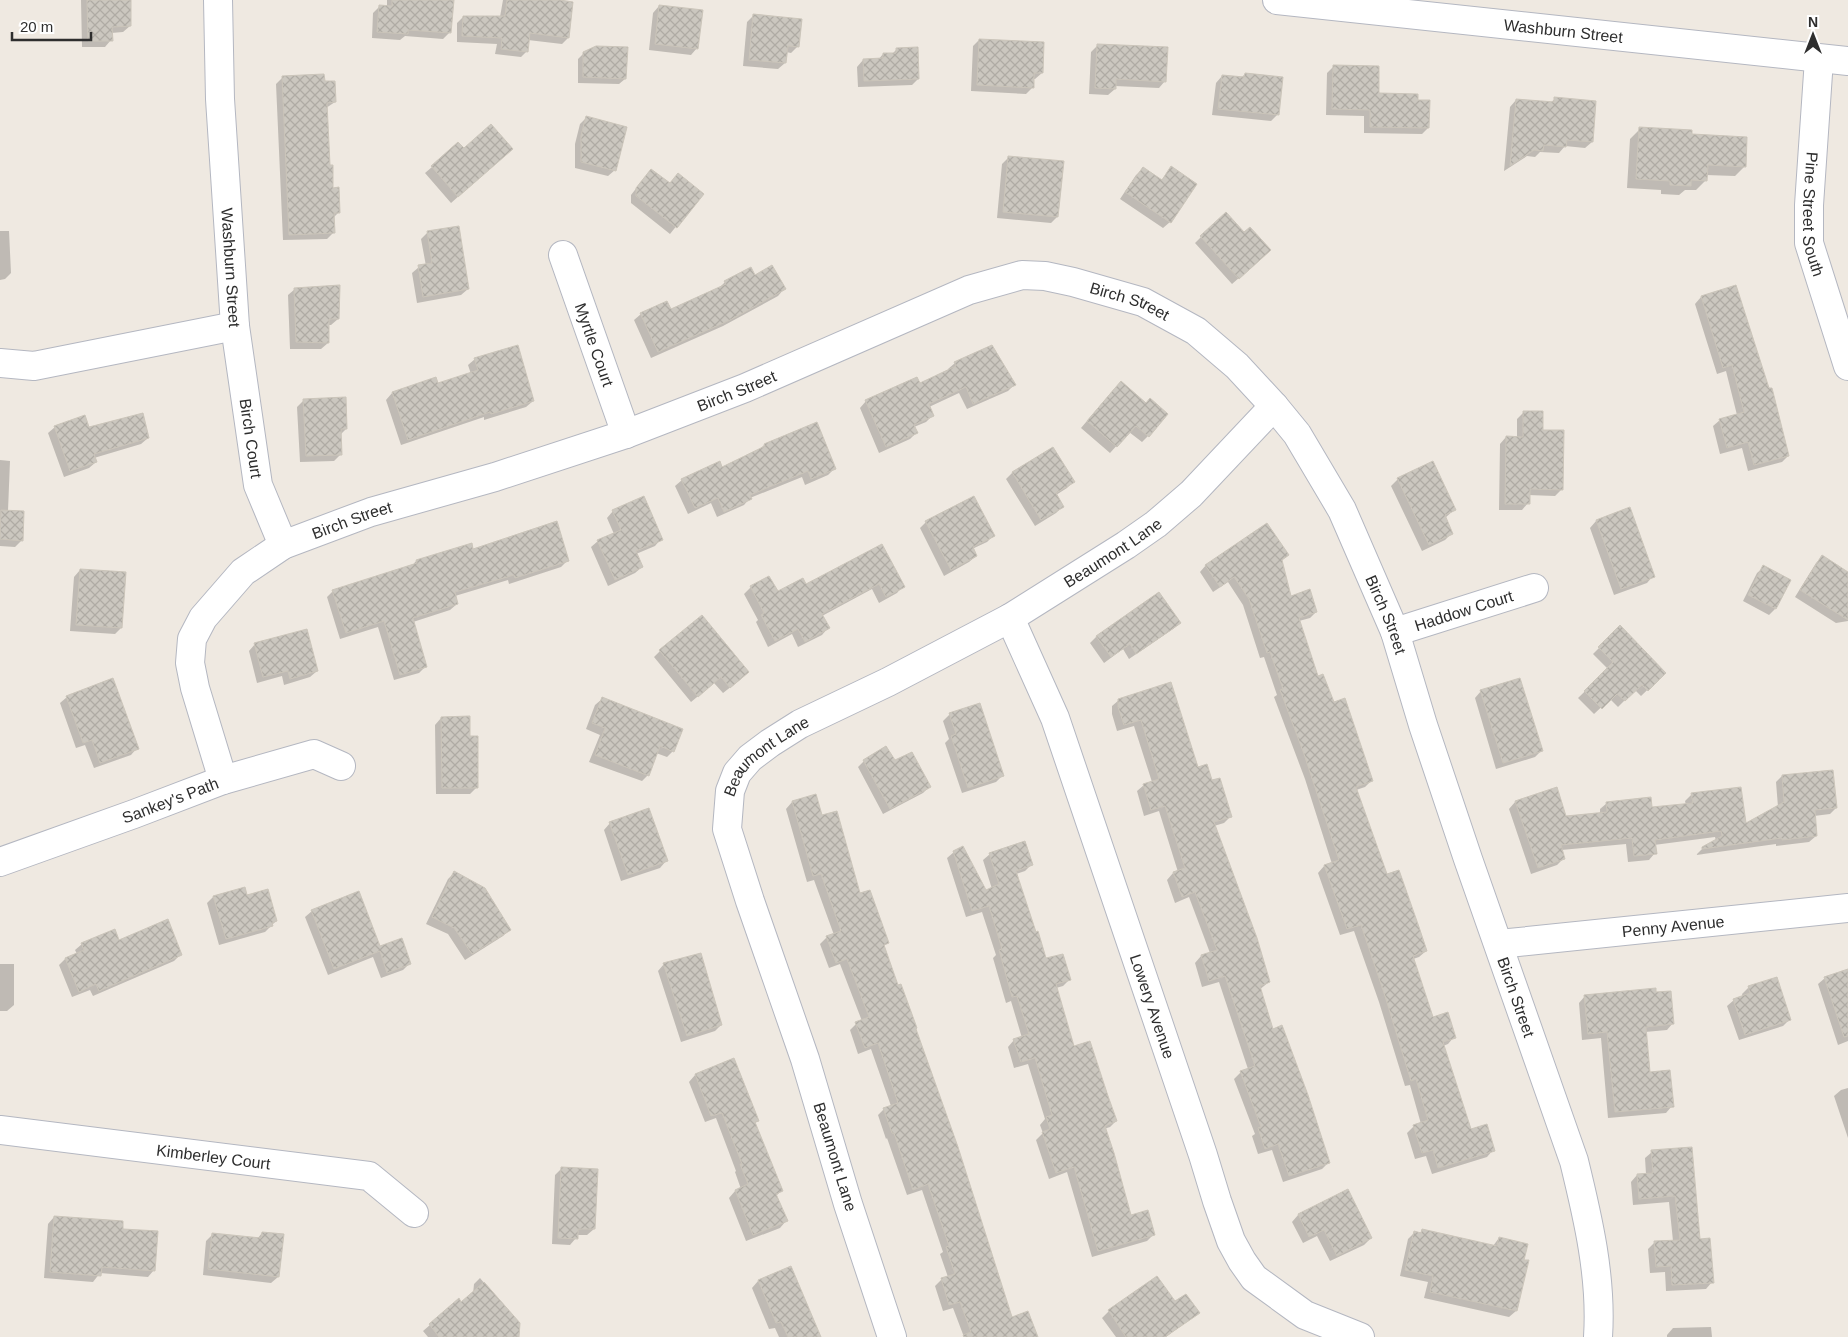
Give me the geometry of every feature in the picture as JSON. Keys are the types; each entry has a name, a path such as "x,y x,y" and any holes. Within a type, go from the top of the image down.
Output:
{"street":[{"name":"Washburn Street","path":"0,363 34,366 235,326 220,99 218,0"},
{"name":"Washburn Street","path":"1278,0 1848,61"},
{"name":"Pine Street South","path":"1819,59 1809,205 1809,243 1848,366"},
{"name":"Myrtle Court","path":"563,255 626,434"},
{"name":"Birch Street","path":"223,780 195,688 190,663 192,638 202,618 242,572 283,545 372,512 495,478 626,434 745,388 969,290 1022,275 1045,276 1073,282 1143,302 1196,331 1237,366 1297,434 1342,510 1396,632 1423,725 1574,1161 1582,1193 1597,1276 1600,1309 1598,1337"},
{"name":"Birch Court","path":"235,326 258,485 283,545"},
{"name":"Beaumont Lane","path":"892,1337 848,1204 806,1059 750,901 727,829 730,791 737,773 750,758 770,742 800,724 888,682 1010,618 1126,545 1156,524 1191,494 1274,406"},
{"name":"Haddow Court","path":"1396,632 1534,588"},
{"name":"Lowery Avenue","path":"1010,618 1055,718 1232,1241 1242,1261 1254,1278 1305,1315 1360,1337"},
{"name":"Sankey's Path","path":"0,862 223,780 314,754 341,766"},
{"name":"Penny Avenue","path":"1499,944 1848,908"},
{"name":"Kimberley Court","path":"0,1130 369,1176 414,1213"}],"building":[{"path":"87,0 131,0 131,26 112,27 113,41 88,41"},
{"path":"392,0 454,0 451,33 408,30 408,34 377,32 379,5 392,6"},
{"path":"507,0 560,0 573,2 569,38 530,33 528,52 501,49 502,38 462,36 463,16 505,16"},
{"path":"659,5 703,10 698,49 655,44"},
{"path":"753,14 802,19 799,47 788,46 786,63 749,60"},
{"path":"979,39 1044,42 1043,73 1034,73 1034,88 977,85"},
{"path":"1097,44 1168,47 1166,82 1116,79 1116,89 1095,88"},
{"path":"596,46 628,47 626,79 583,77 583,52"},
{"path":"918,47 919,79 864,81 863,59 883,58 883,53 896,53 896,48"},
{"path":"1333,65 1379,66 1379,93 1418,94 1418,100 1430,100 1429,128 1370,127 1370,110 1332,109"},
{"path":"1245,73 1283,77 1279,115 1218,109 1222,75 1244,77"},
{"path":"324,74 325,81 335,81 336,102 327,103 330,165 333,165 333,188 339,187 340,213 334,213 335,233 289,235 282,76"},
{"path":"1554,97 1596,101 1593,142 1567,140 1566,147 1544,145 1543,151 1534,150 1510,166 1516,99 1554,102"},
{"path":"586,116 627,127 616,171 581,162 581,136"},
{"path":"491,124 513,149 458,197 431,166 458,142 464,148"},
{"path":"1639,127 1692,130 1692,134 1747,137 1746,167 1708,165 1707,181 1691,180 1691,186 1670,185 1670,181 1636,179"},
{"path":"1008,156 1064,161 1058,217 1003,212"},
{"path":"1171,166 1197,184 1171,223 1125,192 1143,167 1162,180"},
{"path":"651,169 670,183 678,173 704,194 677,228 636,196 636,188"},
{"path":"1226,212 1244,232 1250,227 1271,250 1239,279 1200,236"},
{"path":"459,226 469,289 423,297 418,265 432,263 427,231"},
{"path":"772,265 786,289 730,320 658,352 640,313 667,301 671,309 726,284 724,281 751,267 755,275"},
{"path":"340,285 339,319 329,319 329,343 296,342 294,288"},
{"path":"1736,285 1769,388 1772,388 1789,456 1754,465 1748,442 1727,448 1719,419 1744,412 1732,365 1723,368 1701,296"},
{"path":"518,345 534,401 491,414 490,412 408,440 392,392 436,377 438,383 478,370 474,358"},
{"path":"992,345 1016,385 973,404 966,387 929,404 934,416 914,425 918,433 886,447 865,400 917,377 920,383 956,366 954,362"},
{"path":"1121,381 1146,403 1150,398 1168,414 1149,437 1136,426 1117,447 1087,421"},
{"path":"346,397 347,429 341,429 342,455 306,456 303,399"},
{"path":"1523,411 1543,411 1543,430 1564,430 1563,490 1530,489 1530,504 1505,504 1506,436 1523,437"},
{"path":"143,413 149,438 94,454 97,462 70,471 54,426 85,415 89,427"},
{"path":"817,422 836,469 811,479 808,471 750,495 752,499 724,512 718,498 695,508 681,479 720,461 722,467 765,446 764,444"},
{"path":"1053,447 1075,482 1056,493 1064,507 1041,520 1012,472"},
{"path":"1433,461 1456,510 1445,515 1453,534 1429,545 1397,478"},
{"path":"644,496 663,540 636,551 643,567 615,580 597,540 621,530 612,510"},
{"path":"974,496 995,536 973,547 977,556 951,570 925,521"},
{"path":"1630,507 1655,577 1621,589 1596,520"},
{"path":"1,510 24,511 23,541 0,539"},
{"path":"557,521 569,561 515,578 514,575 455,592 458,604 413,618 427,667 400,675 384,621 346,633 332,590 417,563 416,560 472,543 473,549"},
{"path":"1267,523 1289,555 1282,560 1291,596 1310,589 1317,612 1299,618 1318,676 1323,674 1334,702 1345,698 1373,781 1356,787 1387,874 1399,870 1419,927 1427,951 1413,956 1433,1017 1448,1012 1456,1038 1443,1042 1471,1129 1487,1124 1495,1151 1438,1168 1433,1150 1422,1153 1413,1125 1428,1120 1416,1079 1411,1081 1361,925 1347,929 1324,865 1339,860 1304,754 1280,690 1283,689 1270,652 1267,653 1249,599 1234,577 1220,587 1205,565"},
{"path":"882,544 905,587 886,597 879,584 822,614 830,628 805,642 798,629 775,641 761,615 764,613 750,586 769,576 778,591 803,578 806,584"},
{"path":"1822,555 1848,572 1848,620 1800,590"},
{"path":"1763,565 1791,580 1776,609 1748,595"},
{"path":"80,569 126,572 122,628 76,625"},
{"path":"1159,592 1181,623 1136,654 1130,644 1111,657 1096,636"},
{"path":"702,615 749,672 730,688 721,677 698,697 659,650"},
{"path":"1620,625 1666,673 1648,691 1642,685 1625,701 1617,694 1602,709 1584,691 1613,662 1598,647"},
{"path":"307,629 318,671 290,679 288,671 263,677 254,643"},
{"path":"113,678 139,749 100,763 92,740 83,743 66,696"},
{"path":"1520,678 1543,751 1503,763 1480,690"},
{"path":"1171,682 1198,767 1207,764 1212,780 1220,778 1232,817 1214,822 1257,938 1270,982 1260,986 1273,1029 1282,1025 1308,1095 1330,1163 1289,1176 1278,1144 1265,1149 1258,1128 1261,1127 1240,1071 1255,1066 1225,976 1209,981 1201,955 1217,950 1195,892 1182,897 1173,872 1185,868 1165,806 1151,810 1143,784 1159,779 1141,720 1124,725 1118,707 1118,699"},
{"path":"602,697 683,729 674,752 660,746 649,776 595,755 605,728 592,723"},
{"path":"980,703 1004,776 968,788 951,736 956,734 949,713"},
{"path":"470,716 470,736 478,736 478,788 442,788 441,717"},
{"path":"886,746 895,760 912,752 931,787 890,809 863,760"},
{"path":"1833,770 1837,808 1815,810 1817,836 1782,840 1782,838 1702,849 1702,847 1722,836 1721,831 1655,840 1657,854 1634,856 1632,838 1561,845 1565,859 1538,868 1515,801 1557,787 1566,816 1607,812 1606,802 1651,797 1652,807 1693,803 1691,793 1741,787 1746,823 1784,802 1782,775"},
{"path":"816,794 822,815 837,811 860,893 870,890 889,943 884,945 898,985 901,984 958,1147 1012,1317 1028,1311 1038,1337 964,1337 963,1335 971,1332 960,1302 949,1305 941,1278 955,1274 946,1247 949,1246 928,1184 913,1190 894,1133 892,1133 883,1108 898,1103 878,1043 865,1048 855,1022 869,1017 847,959 836,963 826,936 841,931 821,874 813,876 792,801"},
{"path":"649,808 668,861 628,875 609,822"},
{"path":"1025,841 1033,865 1016,871 1036,932 1038,931 1046,958 1063,954 1071,980 1056,984 1074,1046 1090,1041 1117,1121 1105,1126 1131,1215 1148,1210 1155,1235 1098,1251 1074,1167 1056,1173 1042,1132 1050,1129 1046,1117 1052,1115 1035,1058 1021,1062 1013,1039 1029,1034 1017,996 1012,997 999,950 1002,949 989,906 972,911 953,851 963,846 986,890 999,884 989,853"},
{"path":"454,871 485,888 511,930 472,954 454,928 432,917"},
{"path":"245,887 247,895 268,889 277,921 272,923 273,926 226,939 213,896"},
{"path":"359,891 380,946 402,938 411,964 387,973 380,951 334,969 311,910"},
{"path":"168,919 182,955 99,991 96,984 79,992 65,958 84,950 81,943 115,929 119,940"},
{"path":"701,953 722,1025 687,1036 663,963"},
{"path":"1848,969 1848,1036 1844,1037 1824,977"},
{"path":"1777,977 1791,1020 1745,1035 1733,999 1750,993 1748,986"},
{"path":"1656,988 1656,992 1671,991 1674,1024 1646,1027 1650,1072 1670,1070 1674,1107 1615,1112 1607,1032 1588,1034 1584,995"},
{"path":"734,1058 759,1121 755,1122 783,1191 776,1194 788,1221 753,1235 735,1190 748,1184 740,1164 742,1164 722,1113 711,1116 695,1074"},
{"path":"1692,1147 1700,1239 1710,1238 1714,1283 1672,1285 1671,1266 1656,1267 1654,1241 1680,1240 1675,1196 1639,1199 1637,1174 1653,1173 1651,1150"},
{"path":"561,1167 598,1169 595,1229 578,1229 578,1239 558,1238"},
{"path":"1348,1189 1372,1238 1337,1256 1324,1230 1309,1237 1298,1214"},
{"path":"54,1216 123,1221 123,1229 158,1231 155,1271 102,1267 101,1276 50,1272"},
{"path":"1422,1229 1497,1246 1499,1237 1528,1244 1524,1260 1529,1260 1517,1311 1430,1292 1433,1276 1405,1270 1414,1231 1421,1233"},
{"path":"262,1232 284,1234 279,1277 208,1269 212,1233 261,1238"},
{"path":"791,1266 821,1337 788,1337 781,1322 776,1323 758,1280"},
{"path":"1157,1276 1175,1301 1186,1294 1200,1313 1165,1337 1126,1337 1108,1310"},
{"path":"484,1282 520,1323 519,1337 439,1337 429,1324 459,1298 461,1302"}]}
